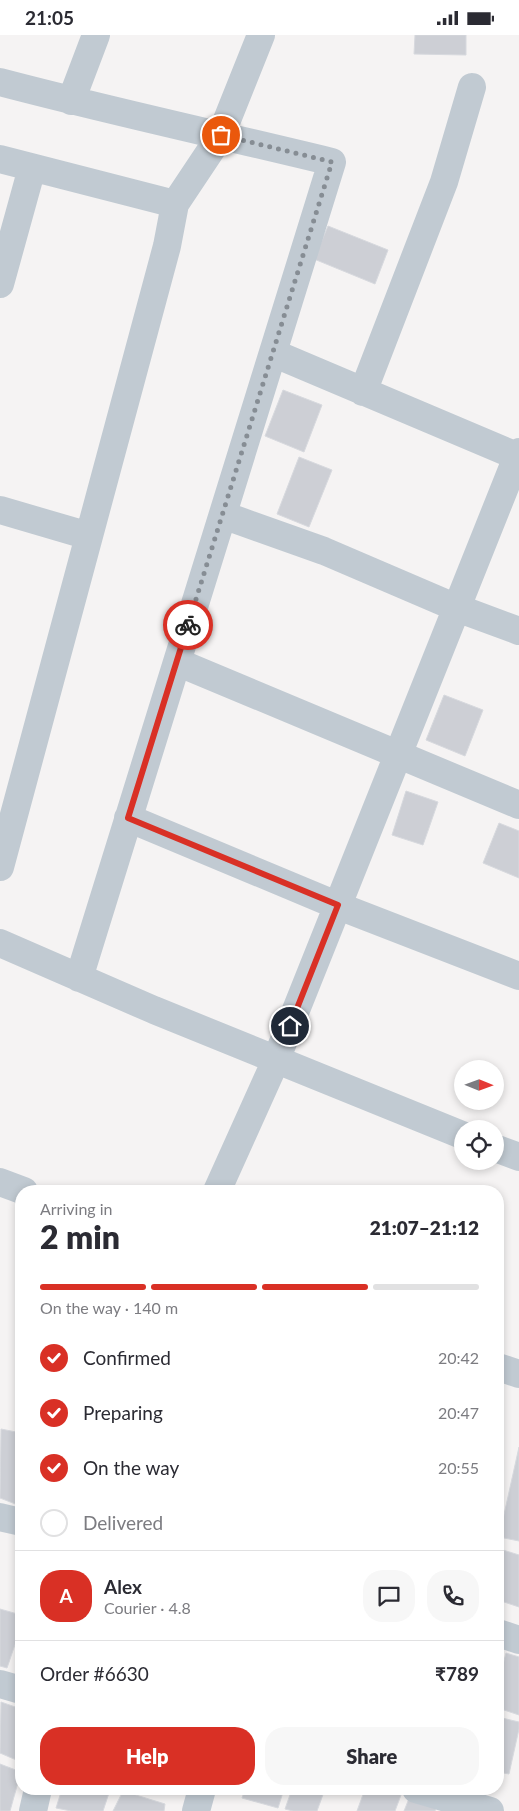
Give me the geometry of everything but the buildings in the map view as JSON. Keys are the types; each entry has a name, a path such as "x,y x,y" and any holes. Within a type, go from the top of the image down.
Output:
{"street":[{"path":"71,101 96,35"},
{"path":"0,867 167,246 175,204 221,135 261,35"},
{"path":"0,82 71,101 332,162 79,978"},
{"path":"363,392 444,182 472,87"},
{"path":"0,159 175,204"},
{"path":"0,285 32,168"},
{"path":"220,1185 276,1060 518,456 273,353"},
{"path":"0,510 89,536"},
{"path":"223,515 324,551 457,608 519,631"},
{"path":"177,663 519,805"},
{"path":"128,818 338,905 519,976"},
{"path":"0,943 154,1011 454,1132"},
{"path":"504,1151 519,1157"},
{"path":"0,1182 15,1188"},
{"path":"504,1369 519,1374"},
{"path":"0,1517 15,1521"},
{"path":"504,1635 519,1640"},
{"path":"0,1684 15,1688"},
{"path":"32,1811 36,1795"},
{"path":"196,1811 200,1795"},
{"path":"436,1795 490,1811"}],"way so far":[{"path":"188,625 332,162 221,135"}],"route":[{"path":"188,625 128,818 338,905 290,1026"}]}
